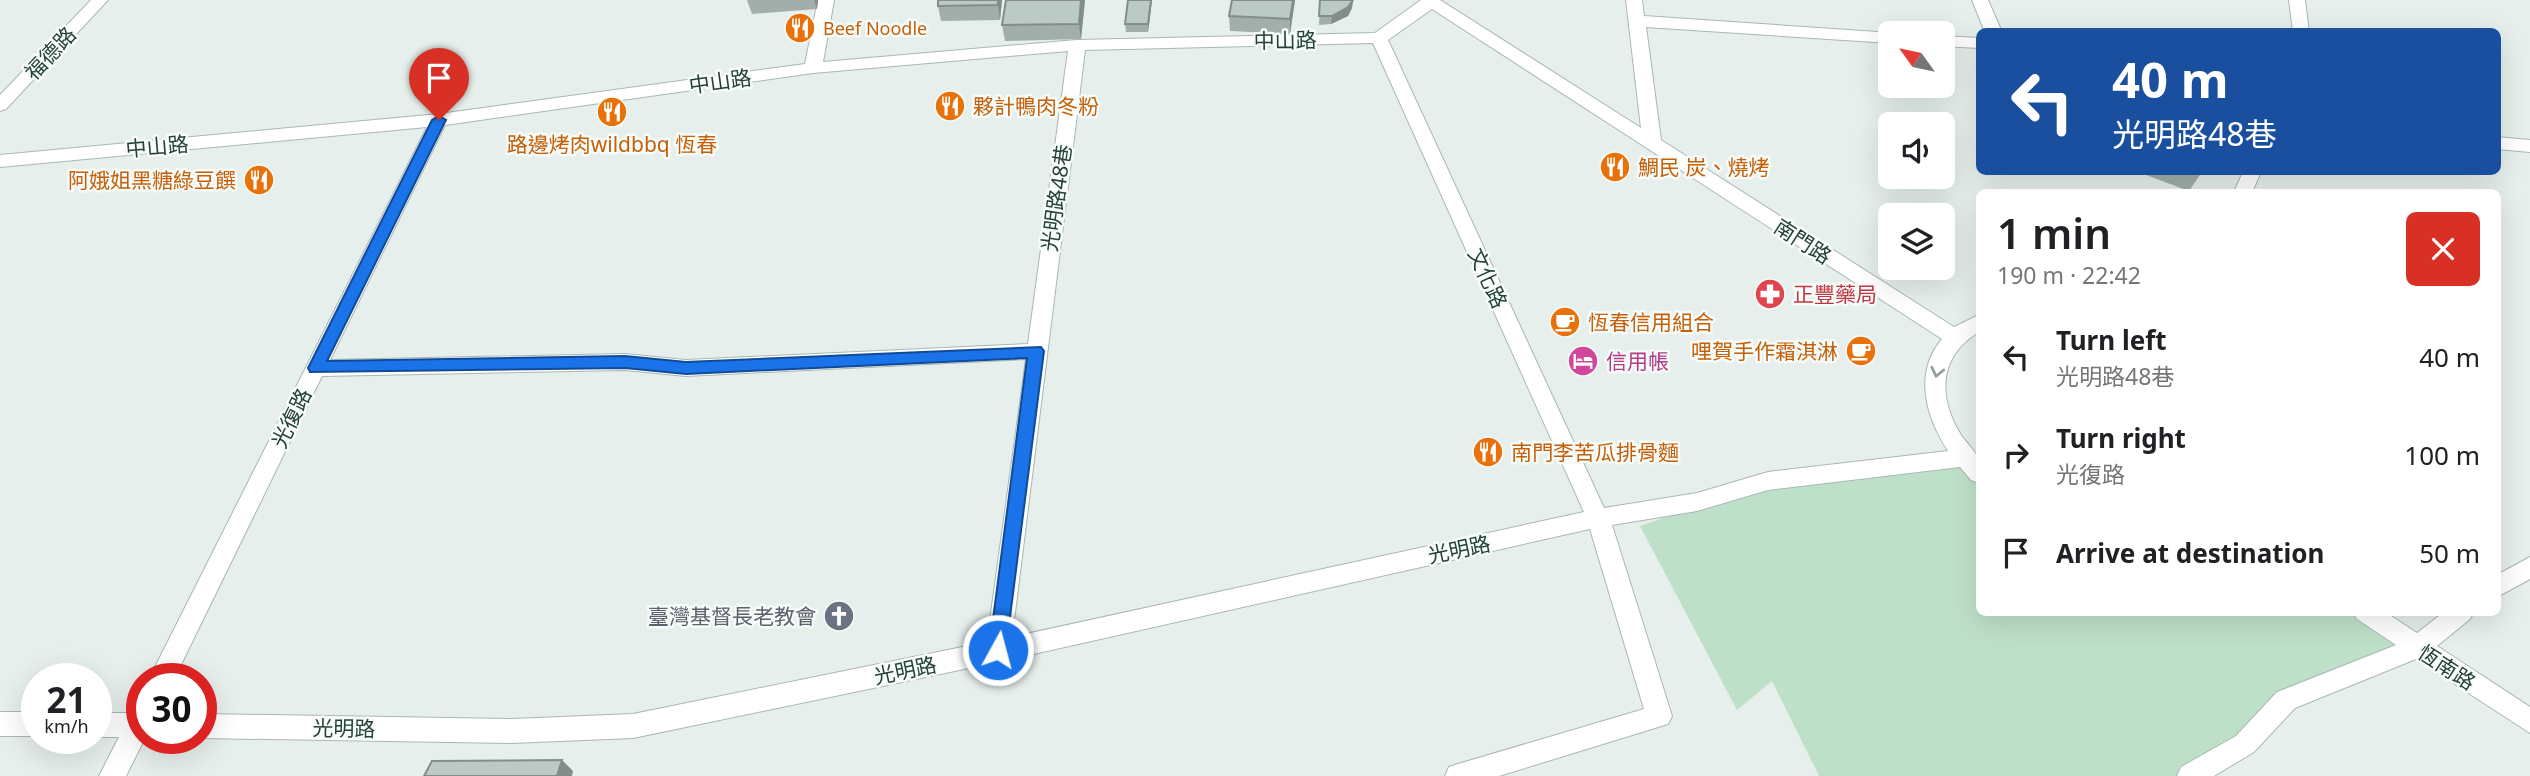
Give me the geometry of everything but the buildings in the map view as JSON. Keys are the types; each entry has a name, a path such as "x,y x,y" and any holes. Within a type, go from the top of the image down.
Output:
{"street":[{"name":"福德路","path":"0,106 100,0"},
{"path":"813,68 825,0"},
{"path":"1634,0 1652,144"},
{"path":"1980,0 1992,28"},
{"path":"2297,0 2302,28"},
{"path":"1379,38 1430,1"},
{"name":"南門路","path":"1430,1 1955,338"},
{"path":"1637,21 1878,37"},
{"name":"中山路","path":"0,161 439,120 813,68 1077,45 1379,38"},
{"name":"文化路","path":"1379,38 1598,518"},
{"path":"1955,42 1976,43"},
{"name":"光明路48巷","path":"998,650 1077,45"},
{"name":"光復路","path":"169,663 439,120"},
{"path":"2501,143 2530,146"},
{"path":"1971,466 1945,431 1936,404 1934,379 1941,357 1955,338 1976,324"},
{"path":"316,368 625,362 686,368 1036,351"},
{"name":"光明路","path":"217,726 512,731 634,726 998,650 1598,518 1697,502 1769,481 1971,466"},
{"path":"1458,776 1659,716 1598,518"},
{"path":"2501,585 2530,567"},
{"name":"恆南路","path":"2371,616 2530,721"},
{"path":"2189,776 2245,744 2286,700 2417,648 2457,616"},
{"path":"0,724 21,724"},
{"path":"112,776 126,750"}],"green space":[{"path":"1976,461 1976,616 2367,616 2417,648 2286,700 2189,776 1819,776 1772,681 1737,710 1640,526 1719,498"}],"place":[{"name":"Beef Noodle","path":"800,28"},
{"name":"夥計鴨肉冬粉","path":"950,106"},
{"name":"路邊烤肉wildbbq 恆春","path":"612,112"},
{"name":"鯛民 炭、燒烤","path":"1615,167"},
{"name":"阿娥姐黑糖綠豆饌","path":"259,180"},
{"name":"正豐藥局","path":"1770,294"},
{"name":"恆春信用組合","path":"1565,322"},
{"name":"哩賀手作霜淇淋","path":"1861,351"},
{"name":"信用帳","path":"1583,361"},
{"name":"南門李苦瓜排骨麵","path":"1488,452"},
{"name":"臺灣基督長老教會","path":"839,616"}],"route":[{"path":"439,120 316,368 625,362 686,368 1036,351 998,650"}]}
